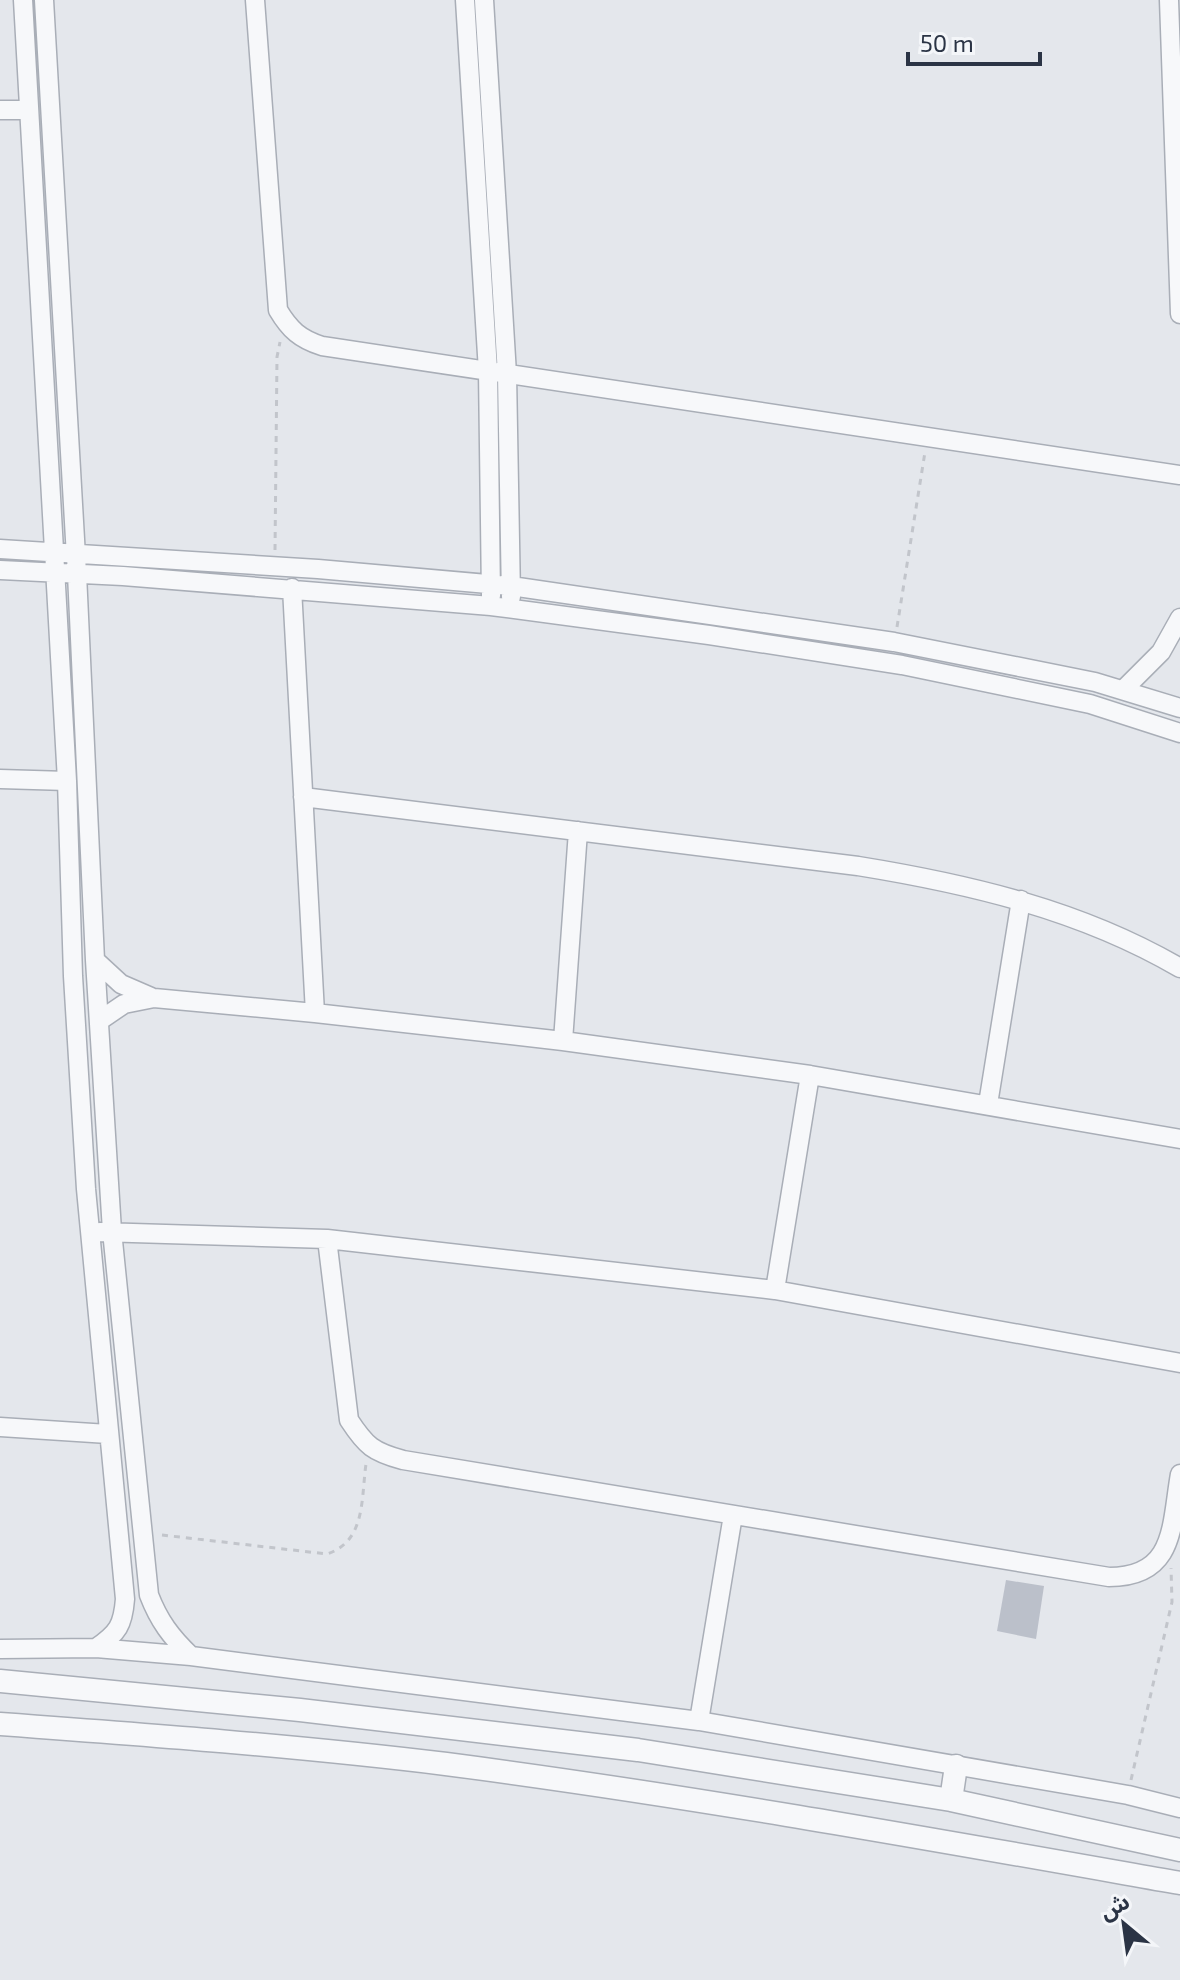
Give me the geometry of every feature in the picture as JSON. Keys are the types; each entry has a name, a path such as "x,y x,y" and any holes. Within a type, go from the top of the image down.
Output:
{"street":[{"path":"23,0 67,781 73,976 90,1232 125,1599 123,1619 113,1637 96,1648"},
{"path":"44,0 112,1231 149,1595 158,1619 172,1639 191,1656"},
{"path":"255,0 278,310 288,327 303,340 322,346 1180,475"},
{"path":"465,0 488,371 491,606"},
{"path":"484,0 507,374 511,608"},
{"path":"1173,4 1180,314"},
{"path":"0,110 29,110"},
{"path":"0,549 275,565 511,586 894,642 1124,689 1180,708"},
{"path":"0,570 292,588 511,608 902,665 1090,704 1180,733"},
{"path":"292,588 315,1013"},
{"path":"1124,689 1178,630"},
{"path":"0,779 67,781"},
{"path":"303,797 924,877 1021,900 1091,925 1180,968"},
{"path":"563,1041 578,831"},
{"path":"988,1104 1021,900"},
{"path":"95,960 121,984 154,998"},
{"path":"99,1021 124,1004 154,998 315,1013 563,1041 810,1075 1180,1139"},
{"path":"775,1290 810,1075"},
{"path":"90,1232 327,1239 775,1290 1180,1363"},
{"path":"327,1239 349,1420 369,1447 380,1454 1109,1577 1131,1577 1151,1567 1165,1550 1180,1474"},
{"path":"0,1427 108,1434"},
{"path":"699,1721 733,1515"},
{"path":"0,1649 96,1648 191,1656 699,1721 1128,1795 1180,1808"},
{"path":"0,1681 347,1715 638,1750 951,1800 1180,1850"},
{"path":"298,1749 306,1734 305,1717 300,1710"},
{"path":"345,1754 338,1739 347,1715"},
{"path":"0,1724 173,1737 444,1764 721,1803 1180,1883"},
{"path":"951,1800 956,1766"}],"path":[{"path":"275,565 277,357 282,336 288,327"},
{"path":"894,642 927,437"},
{"path":"142,1533 327,1554 339,1550 349,1543 356,1532 369,1447"},
{"path":"1128,1795 1172,1602 1171,1567 1165,1550"}],"building":[{"path":"1006,1580 1044,1586 1036,1639 997,1631"}]}
